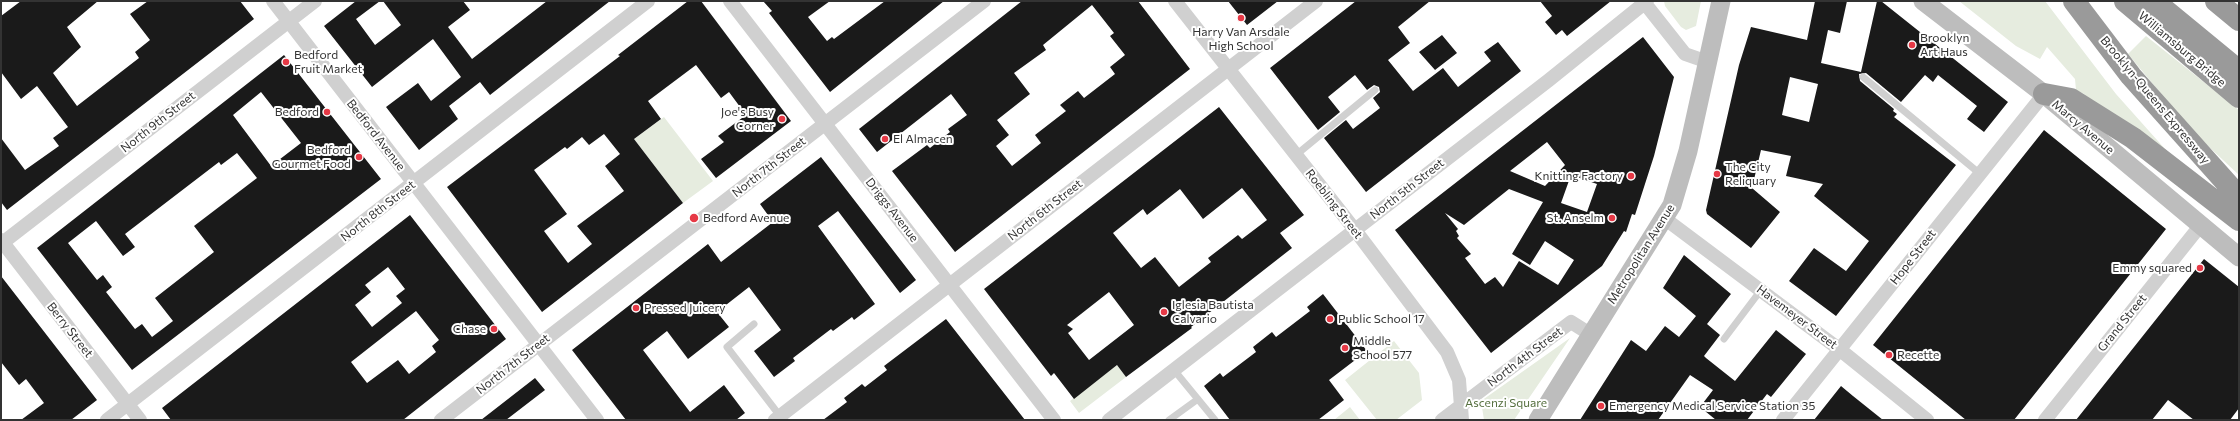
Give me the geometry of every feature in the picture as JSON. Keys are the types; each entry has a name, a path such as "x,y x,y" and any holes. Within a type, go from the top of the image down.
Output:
{"highway":[{"name":"Brooklyn-Queens Expressway","path":"2074,1 2131,76 2199,154 2239,197"},
{"name":"Williamsburg Bridge","path":"2125,1 2239,97"},
{"name":"Williamsburg Bridge","path":"2154,1 2239,71"},
{"path":"2216,1 2239,20"},
{"path":"2044,94 2070,99 2133,138 2239,220"}],"main road":[{"name":"Metropolitan Avenue","path":"1538,420 1590,334 1672,205 1688,151 1721,1"},
{"name":"Marcy Avenue","path":"1923,1 2044,94 2200,226 2239,257"}],"street":[{"name":"Bedford Avenue","path":"273,1 597,420"},
{"name":"North 9th Street","path":"2,242 315,1"},
{"name":"North 8th Street","path":"107,420 648,1"},
{"name":"Driggs Avenue","path":"730,1 1054,420"},
{"name":"North 7th Street","path":"441,420 984,1"},
{"name":"Roebling Street","path":"1175,1 1355,230 1447,352 1459,380 1461,413"},
{"name":"North 6th Street","path":"777,418 1316,1"},
{"path":"1645,2 1685,54 1708,62"},
{"name":"North 5th Street","path":"1109,420 1549,80 1645,2"},
{"name":"Hope Street","path":"1783,420 1979,173 2044,94"},
{"name":"Havemeyer Street","path":"1664,218 1839,349 1927,420"},
{"name":"Grand Street","path":"2045,420 2200,226"},
{"name":"Berry Street","path":"2,242 140,420"},
{"name":"North 4th Street","path":"1442,420 1461,413 1571,322 1590,334"}],"lane":[{"path":"1863,77 1979,173"},
{"path":"1296,155 1375,90"},
{"path":"1724,339 1761,290"},
{"path":"754,324 727,347 777,418"},
{"path":"1174,370 1215,420"},
{"path":"1169,420 1198,399"}],"green space":[{"path":"1664,1 1701,1 1696,26 1686,30 1681,27 1665,6"},
{"path":"1959,1 2045,1 2116,94 2174,159 2090,104 2084,94 2076,90 2075,79 2047,47 2040,59 2016,46"},
{"path":"2146,36 2239,110 2239,175 2192,131 2128,54"},
{"path":"664,117 713,181 683,203 634,139"},
{"name":"Ascenzi Square","path":"1570,338 1514,420 1484,420 1481,401"},
{"path":"1394,341 1419,373 1422,400 1396,420 1377,420 1345,380"},
{"path":"1117,365 1126,377 1079,413 1070,401"},
{"path":"1350,407 1360,420 1334,420"}],"building":[{"path":"21,1 98,1 67,27 81,47 53,73 77,106 139,58 135,52 150,40 130,14 148,1 240,1 254,19 7,210 1,202 1,138 25,170 59,146 53,138 68,127 37,86 21,99 1,72 1,16"},
{"path":"356,1 380,1 356,19 375,45 401,25 383,1 463,1 470,10 448,27 472,59 547,1 610,1 490,95 480,82 449,106 458,119 419,150 386,107 418,83 431,101 461,77 433,39 372,87 324,26"},
{"path":"688,1 701,1 791,121 716,178 701,159 724,142 718,136 746,115 729,92 721,98 696,65 648,101 661,119 634,139 683,203 542,312 447,187 620,56 618,55","holes":["604,134 620,154 605,166 624,191 577,226 592,244 568,263 544,231 567,214 534,170 565,147 567,149 582,137 589,145"]},
{"path":"763,1 830,1 808,17 827,41 832,37 834,39 885,1 944,1 830,92 769,13 772,11"},
{"path":"1022,1 1138,1 1190,69 955,252 892,171 927,145 930,148 950,132 948,129 967,115 951,94 877,152 859,129","holes":["1092,5 1114,33 1110,36 1125,55 1110,67 1115,74 1084,98 1078,91 1060,105 1066,111 1035,135 1041,143 1012,166 996,146 1009,135 997,120 1030,94 1014,73 1046,50 1043,45"]},
{"path":"1228,1 1278,1 1247,25"},
{"path":"1356,1 1430,1 1398,27 1410,43 1388,60 1413,91 1443,68 1458,87 1491,61 1484,52 1498,42 1521,71 1366,192 1324,138 1346,120 1353,129 1380,108 1373,98 1380,92 1379,87 1374,85 1367,90 1355,75 1328,97 1340,112 1318,130 1270,68"},
{"path":"1540,1 1611,1 1567,36 1562,30 1556,35 1545,22 1552,16"},
{"path":"1815,1 1847,1 1840,33 1828,30 1821,63 1861,72 1877,1 1881,1 2008,102 1984,132 1967,119 1977,106 1938,75 1933,82 1925,75 1901,102 1866,73 1859,74 1860,81 1894,109 1893,111 1897,114 1894,117 1956,165 1836,316 1789,281 1814,248 1846,271 1869,241 1814,196 1823,184 1786,176 1791,156 1761,150 1752,188 1780,212 1751,248 1707,214 1706,210 1739,65 1751,27 1807,40","holes":["1790,77 1818,84 1809,122 1782,115"]},
{"path":"1442,35 1457,53 1435,70 1419,52"},
{"path":"1643,37 1674,77 1654,156 1635,215 1632,214 1626,232 1624,231 1602,266 1491,353 1395,230","holes":["1547,142 1565,165 1545,186 1510,171","1571,175 1597,184 1587,212 1561,203","1509,189 1543,202 1512,254 1530,265 1545,241 1574,260 1558,285 1519,261 1503,287 1495,277 1485,284 1465,258 1471,254 1457,238 1459,236 1456,231 1458,229 1445,213 1464,225"]},
{"path":"284,55 381,179 132,370 37,248","holes":["261,92 301,143 271,166 233,115","237,153 257,178 194,226 214,252 155,298 173,321 152,337 142,324 135,329 106,292 112,287 103,275 97,280 68,243 96,221 123,256 135,247 125,234 219,162 221,165"]},
{"path":"1219,107 1304,215 1280,233 1292,248 1191,327 1192,328 1126,377 1117,365 1074,399 1054,373 1051,376 984,289","holes":["1242,188 1267,220 1242,239 1238,235 1208,258 1211,262 1179,287 1155,257 1141,268 1113,233 1143,209 1147,215 1180,189 1203,219","1109,292 1134,325 1089,360 1068,333 1073,329 1067,325"]},
{"path":"2044,130 2166,229 2014,420 1966,420 1873,345"},
{"path":"821,157 916,280 900,293 838,211 818,226 875,304 854,320 852,317 833,331 831,329 793,358 795,361 774,377 754,351 781,330 749,287 717,312 729,327 688,359 667,331 643,350 690,412 724,385 745,413 736,420 626,420 572,350 708,244 721,262 773,222 760,204"},
{"path":"410,215 506,339 403,420 171,420 162,408","holes":["388,267 405,289 396,296 402,303 372,327 355,305 371,292 365,285","416,311 439,340 432,346 436,352 409,374 398,360 367,383 351,362"]},
{"path":"1684,255 1731,294 1707,324 1720,335 1704,356 1706,358 1735,381 1776,330 1806,354 1771,397 1767,394 1747,420 1716,420 1700,407 1713,390 1690,375 1658,420 1580,420 1631,340 1646,351 1665,326 1679,337 1696,316 1663,288"},
{"path":"2204,259 2239,287 2239,408 2230,420 2194,420 2168,400 2152,420 2076,420"},
{"path":"1,276 97,400 71,420 21,420 44,403 26,379 19,385 1,362"},
{"path":"1323,294 1367,351 1329,380 1344,400 1318,420 1230,420 1204,386 1220,373 1223,377 1256,352 1253,347 1272,332 1276,337 1310,311 1307,307"},
{"path":"946,319 1025,420 823,420 847,402 844,398 862,384 865,387 887,370 884,366"},
{"path":"535,378 545,390 506,420 481,420"},
{"path":"1841,386 1853,396 1883,420 1814,420"}],"place":[{"name":"Harry Van Arsdale High School","path":"1241,18"},
{"name":"Brooklyn Art Haus","path":"1912,45"},
{"name":"Bedford Fruit Market","path":"286,62"},
{"name":"Bedford","path":"327,112"},
{"name":"Joe's Busy Corner","path":"782,119"},
{"name":"El Almacen","path":"885,139"},
{"name":"Bedford Gourmet Food","path":"359,157"},
{"name":"The City Reliquary","path":"1717,174"},
{"name":"Knitting Factory","path":"1631,176"},
{"name":"Bedford Avenue","path":"694,218"},
{"name":"St. Anselm","path":"1612,218"},
{"name":"Emmy squared","path":"2200,268"},
{"name":"Pressed Juicery","path":"636,308"},
{"name":"Iglesia Bautista Calvario","path":"1164,312"},
{"name":"Public School 17","path":"1330,319"},
{"name":"Chase","path":"494,329"},
{"name":"Middle School 577","path":"1345,348"},
{"name":"Recette","path":"1889,355"},
{"name":"Emergency Medical Service Station 35","path":"1601,406"}]}
